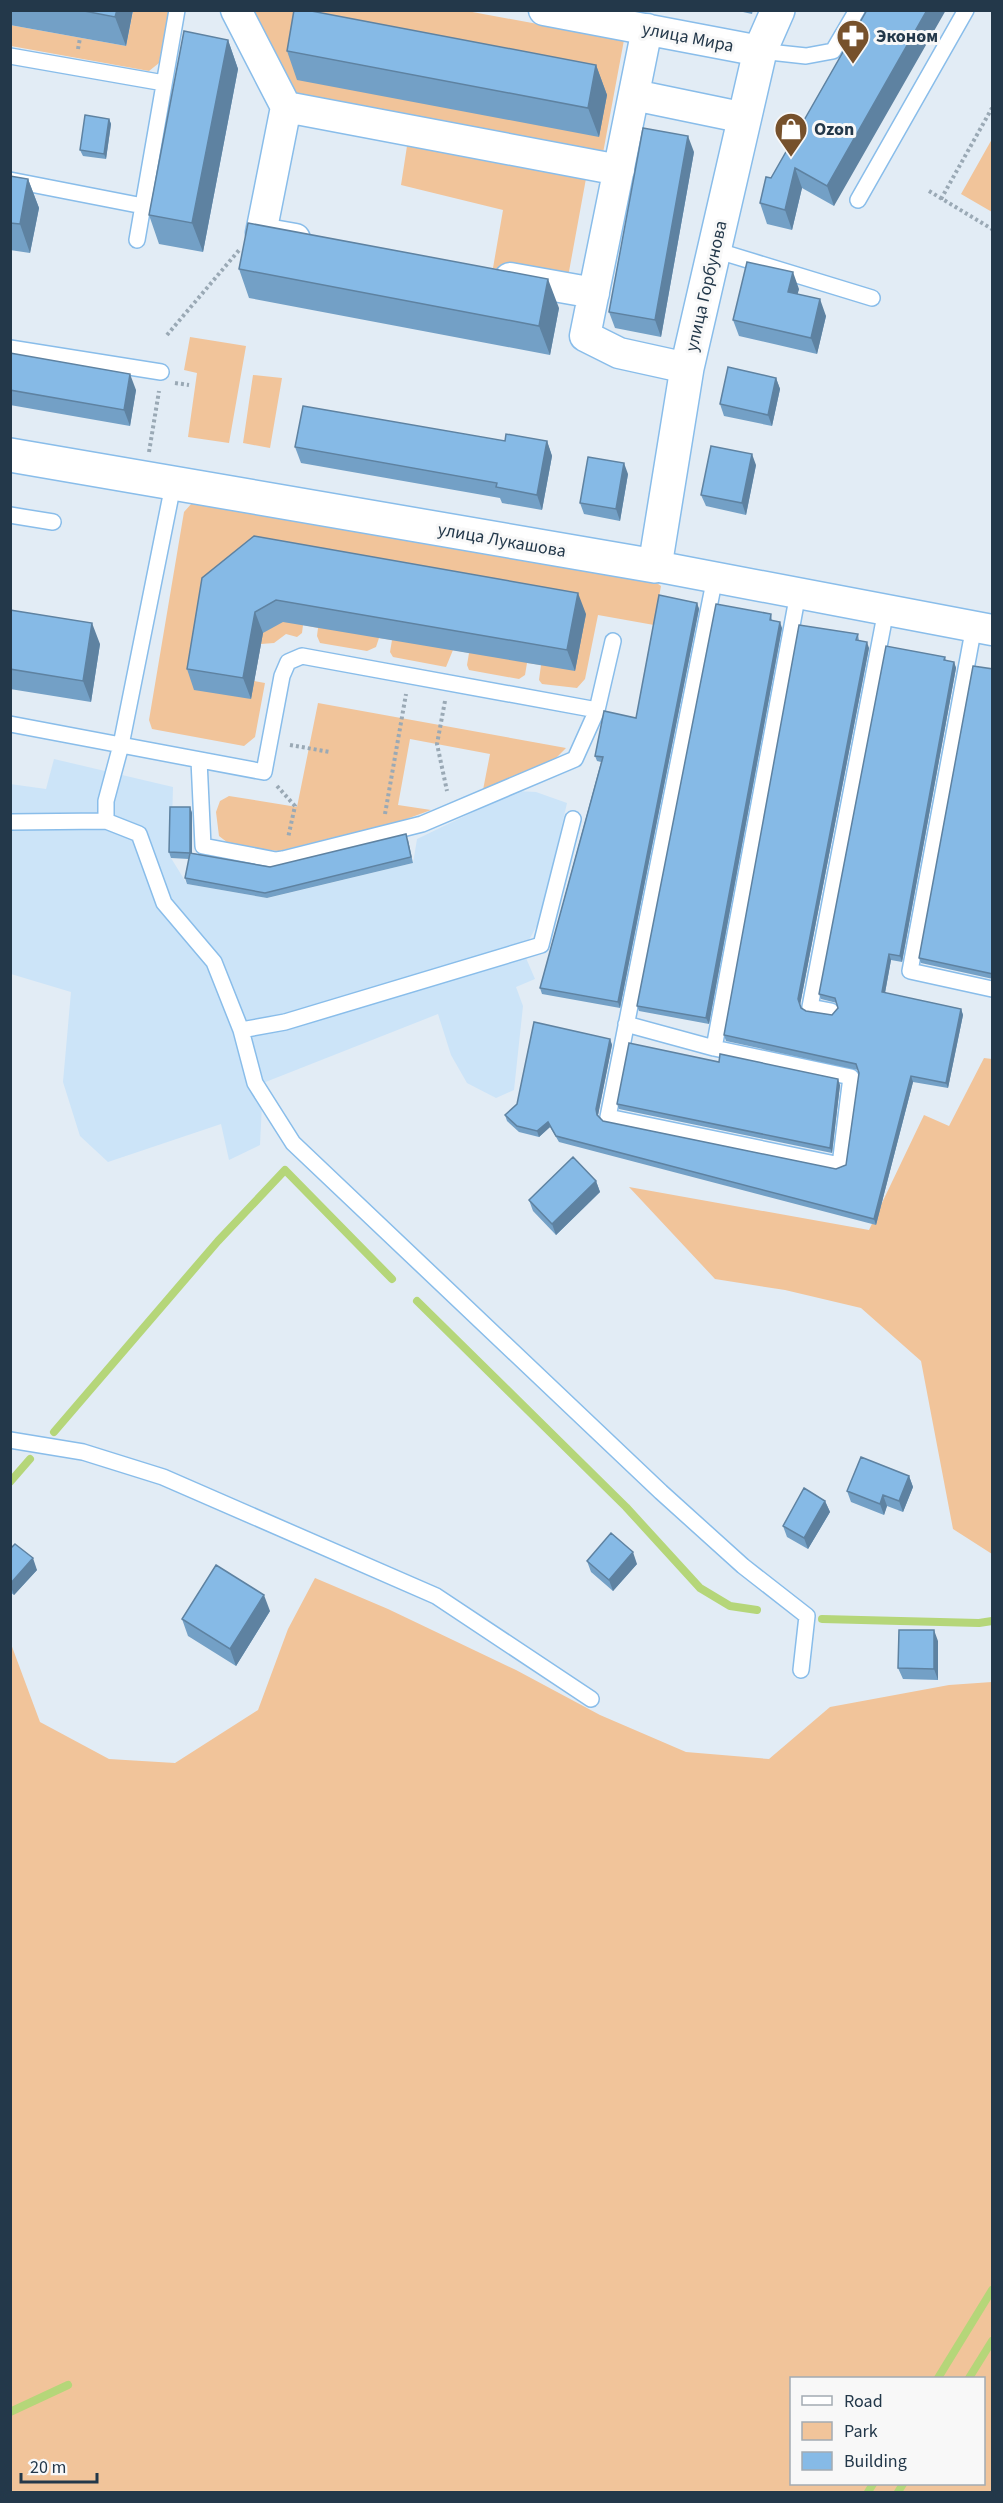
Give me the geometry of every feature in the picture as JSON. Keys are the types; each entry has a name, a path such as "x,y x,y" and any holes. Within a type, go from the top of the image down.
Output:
{"street":[{"path":"236,10 286,108 261,233 324,244"},
{"name":"улица Мира","path":"544,10 760,51"},
{"name":"улица Горбунова","path":"655,566 687,368 760,51 778,10"},
{"path":"647,29 585,336 619,353 687,368"},
{"path":"634,95 745,118"},
{"path":"286,108 619,170"},
{"path":"482,273 594,293"},
{"name":"улица Лукашова","path":"10,455 173,485 655,566 983,628"}],"lane":[{"path":"137,240 177,10"},
{"path":"760,51 806,56 833,51 857,10"},
{"path":"858,200 966,10"},
{"path":"10,56 164,82"},
{"path":"10,180 143,206"},
{"path":"715,250 872,298"},
{"path":"10,348 163,379"},
{"path":"106,821 106,801 122,745 173,485"},
{"path":"10,514 53,522"},
{"path":"626,1024 714,1048 851,1077 840,1165 608,1117 626,1024 715,577"},
{"path":"714,1048 798,593"},
{"path":"831,1011 810,1007 886,610"},
{"path":"983,628 910,971 992,988"},
{"path":"199,760 203,846 276,860 422,824 575,759 597,710 613,641"},
{"path":"10,724 264,772 282,676 288,662 302,656 597,710"},
{"path":"241,1030 285,1022 541,945 573,819"},
{"path":"10,822 106,821 140,834 164,903 214,962 241,1030 255,1083 293,1143 661,1492 743,1566 807,1616 801,1670"},
{"path":"10,1440 83,1452 163,1477 436,1596 591,1699"}],"path":[{"path":"941,199 993,108"},
{"path":"929,191 993,229"},
{"path":"167,335 241,247"},
{"path":"141,479 163,379 189,385"},
{"path":"382,834 410,676"},
{"path":"448,683 437,744 452,811"},
{"path":"270,741 330,752"},
{"path":"264,772 295,806 283,859"}],"shaded area":[{"path":"54,759 173,787 171,858 187,884 268,898 413,863 417,839 517,791 536,792 567,803 540,920 523,951 535,979 516,987 523,1006 514,1090 496,1098 467,1083 451,1055 438,1014 263,1083 260,1145 229,1160 221,1124 108,1162 80,1136 63,1082 71,992 11,974 10,784 46,789"}],"green space":[{"path":"133,11 169,11 159,63 149,71 11,46 10,25 126,46"},
{"path":"247,11 467,11 624,40 603,153 293,96"},
{"path":"992,139 992,212 961,194"},
{"path":"407,146 587,173 568,277 493,268 503,210 401,185"},
{"path":"190,337 246,346 229,443 188,437 197,373 184,370"},
{"path":"253,375 282,378 270,448 243,443"},
{"path":"204,499 648,577 661,586 654,625 598,615 585,679 577,688 542,684 539,680 541,665 527,663 525,675 519,679 469,670 467,665 469,653 453,650 446,667 393,657 390,652 392,640 379,638 376,647 367,651 320,643 317,636 318,628 303,625 302,633 297,637 286,634 274,643 261,644 254,681 265,683 255,737 244,746 152,729 149,720 184,512 192,503"},
{"path":"318,703 566,748 548,762 483,790 490,754 410,739 398,805 431,810 401,821 279,851 232,846 219,836 216,812 220,801 229,796 297,807"},
{"path":"984,1058 992,1059 992,1554 953,1529 921,1361 861,1308 785,1290 715,1279 629,1187 869,1230 924,1115 949,1126"},
{"path":"315,1578 388,1609 516,1670 600,1715 686,1752 769,1759 830,1707 949,1685 992,1682 992,2492 11,2492 11,1644 40,1722 109,1759 175,1763 258,1710 288,1629"}],"building":[{"path":"79,10 117,10 115,17"},
{"path":"294,10 306,10 596,65 588,108 287,51"},
{"path":"867,10 927,10 827,186 795,168 785,210 760,203 766,177 771,178"},
{"path":"184,31 228,40 192,223 149,215"},
{"path":"85,115 109,119 104,154 80,150"},
{"path":"643,128 688,136 655,320 609,312"},
{"path":"10,176 28,179 20,224 10,223"},
{"path":"248,223 548,279 539,326 239,269"},
{"path":"747,262 793,272 788,292 820,299 811,338 733,320"},
{"path":"10,353 130,374 124,410 10,390"},
{"path":"728,367 776,378 768,415 720,404"},
{"path":"303,406 505,441 506,434 547,441 537,495 496,487 497,483 295,447"},
{"path":"711,446 752,454 742,503 701,495"},
{"path":"588,457 624,463 616,509 580,503"},
{"path":"254,536 578,593 567,650 276,600 255,612 243,678 187,669 202,578"},
{"path":"659,595 697,603 618,1002 540,988 603,757 595,756 604,711 636,718"},
{"path":"716,604 771,614 770,620 780,622 706,1018 637,1006"},
{"path":"10,610 92,623 83,681 10,669"},
{"path":"799,625 858,634 856,640 867,642 798,999 801,1008 806,1011 832,1015 838,1008 835,998 819,994 886,646 945,657 944,660 954,662 900,956 889,954 882,992 961,1009 946,1083 911,1076 874,1219 556,1136 548,1122 537,1131 517,1126 505,1115 517,1104 534,1022 610,1039 596,1109 597,1115 603,1121 836,1169 846,1165 859,1073 856,1064 724,1035"},
{"path":"973,666 993,669 993,974 919,958"},
{"path":"170,807 190,807 190,853 169,852"},
{"path":"406,834 411,857 265,893 185,878 190,853 270,867"},
{"path":"629,1043 719,1062 720,1054 838,1079 830,1148 617,1104"},
{"path":"573,1157 596,1181 552,1224 529,1200"},
{"path":"861,1457 909,1476 899,1501 883,1495 880,1504 847,1491"},
{"path":"804,1488 825,1501 804,1538 783,1526"},
{"path":"611,1533 633,1552 609,1580 587,1561"},
{"path":"15,1544 33,1558 10,1584 10,1549"},
{"path":"216,1565 264,1595 230,1649 182,1619"},
{"path":"899,1630 934,1630 934,1669 898,1668"}],"waterway":[{"path":"54,1432 218,1241 285,1170 392,1279"},
{"path":"417,1301 626,1507 700,1588 730,1606 757,1610"},
{"path":"10,1482 30,1459"},
{"path":"822,1619 979,1623 992,1621"},
{"path":"939,2377 992,2290"},
{"path":"970,2377 992,2341"},
{"path":"10,2412 68,2385"},
{"path":"868,2492 872,2485"},
{"path":"898,2492 902,2485"}],"place":[{"name":"Эконом","path":"853,65"},
{"name":"Ozon","path":"791,158"}]}
